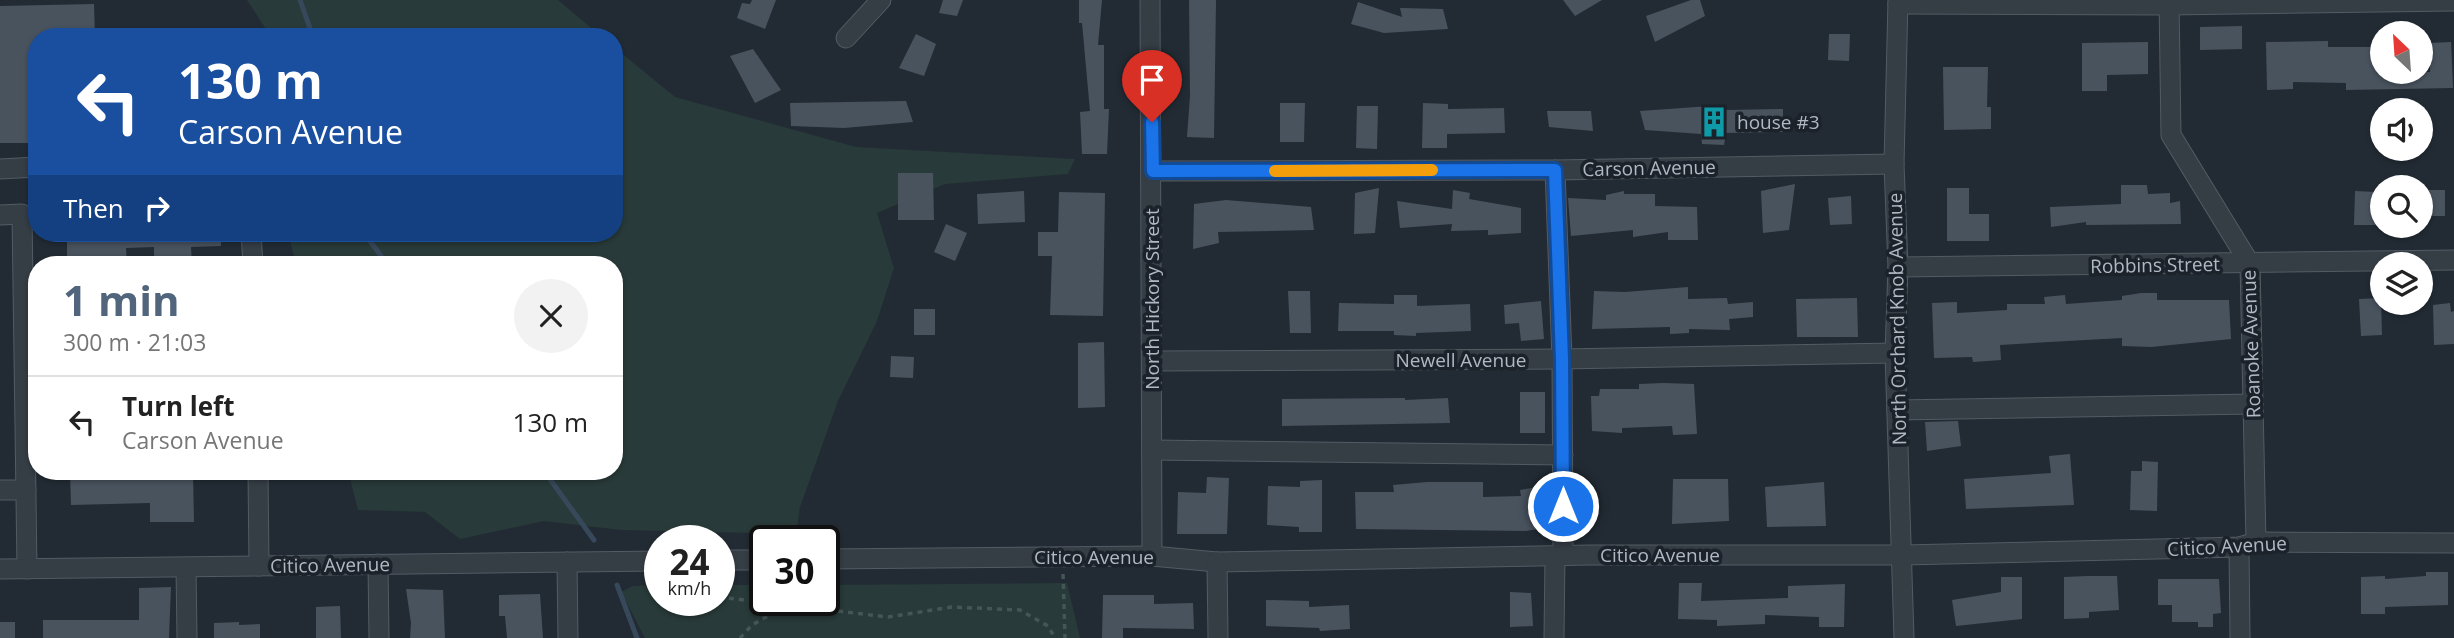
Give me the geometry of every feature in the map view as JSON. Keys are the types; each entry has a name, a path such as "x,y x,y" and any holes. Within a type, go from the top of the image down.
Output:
{"street":[{"path":"846,38 881,0"},
{"name":"North Hickory Street","path":"1150,0 1153,171 1152,556"},
{"path":"1898,2 2454,1"},
{"name":"North Orchard Knob Avenue","path":"1898,2 1894,164 1898,267 1895,353 1905,638"},
{"name":"Roanoke Avenue","path":"2169,2 2171,135 2250,264 2253,404 2240,638"},
{"name":"Carson Avenue","path":"1153,171 1555,170 1894,164"},
{"path":"0,169 28,167"},
{"path":"1554,638 1563,455 1555,170"},
{"path":"0,215 22,214 28,324"},
{"name":"Robbins Street","path":"1898,267 2454,260"},
{"name":"Newell Avenue","path":"1152,361 1562,359 1895,353"},
{"path":"1897,410 2253,404"},
{"path":"1152,450 1563,455"},
{"path":"27,569 28,473"},
{"path":"258,480 259,566"},
{"path":"0,490 26,490"},
{"name":"Citico Avenue","path":"840,559 1152,556 1217,562 1559,556 1903,555 2247,545 2454,543"},
{"name":"Citico Avenue","path":"0,569 644,561"},
{"path":"567,562 568,638"},
{"path":"1217,562 1217,638"},
{"path":"377,564 379,638"},
{"path":"186,568 187,638"}],"path":[{"path":"1063,557 1065,638"},
{"path":"840,610 888,617 952,607 1020,610 1048,626 1055,638"},
{"path":"740,638 752,625 768,616"}],"shaded area":[{"path":"247,0 558,0 591,28 265,28"},
{"path":"623,54 675,97 856,147 1075,159 1068,174 945,184 877,213 894,268 877,321 838,401 800,507 797,525 749,525 749,533 735,533 735,525 644,525 644,531 544,521 460,539 425,512 358,510 350,480 623,480 623,256 294,256 290,242 623,242"},
{"path":"1067,583 1080,638 645,638 621,592 633,586 644,586 644,616 735,616 735,585 749,585 749,616 840,616 840,585"}],"building":[{"path":"752,0 776,0 765,29 737,18 742,3 750,4"},
{"path":"943,0 963,0 957,16 939,13"},
{"path":"1079,0 1102,0 1098,45 1104,45 1104,109 1109,109 1107,154 1082,154 1080,112 1090,111 1082,23 1079,23"},
{"path":"1189,0 1216,0 1214,138 1187,137 1190,96"},
{"path":"1563,0 1602,0 1575,16"},
{"path":"1691,0 1700,0 1705,16 1655,42 1646,16"},
{"path":"1358,2 1402,17 1400,8 1443,9 1448,29 1384,33 1351,24"},
{"path":"94,4 95,28 28,28 28,143 0,143 0,6"},
{"path":"2242,26 2242,49 2200,50 2200,27"},
{"path":"916,34 936,44 924,76 899,68"},
{"path":"1829,34 1850,34 1849,61 1828,60"},
{"path":"2328,41 2328,47 2370,47 2370,84 2433,84 2433,43 2451,42 2453,88 2346,90 2346,83 2293,82 2293,89 2267,90 2266,42"},
{"path":"2148,42 2148,74 2107,75 2107,91 2082,91 2082,43"},
{"path":"753,49 781,90 755,103 730,56"},
{"path":"1943,67 1988,67 1987,107 1991,107 1991,129 1944,130"},
{"path":"906,101 913,122 844,128 791,126 790,103"},
{"path":"1280,103 1305,103 1304,142 1280,142"},
{"path":"1423,103 1448,104 1448,109 1504,108 1505,133 1447,134 1447,148 1422,148"},
{"path":"1724,105 1725,110 1783,109 1783,132 1726,133 1724,145 1702,144 1701,134 1645,130 1640,111"},
{"path":"1357,106 1378,106 1377,149 1356,148"},
{"path":"1547,111 1591,111 1593,131 1549,127"},
{"path":"898,173 933,173 934,220 898,220"},
{"path":"1795,184 1789,230 1763,233 1761,191"},
{"path":"2121,185 2147,185 2148,194 2170,193 2170,203 2180,201 2181,224 2086,225 2086,222 2051,227 2050,207 2121,204"},
{"path":"1379,188 1375,233 1354,234 1355,193"},
{"path":"1947,188 1969,188 1969,214 1989,214 1989,241 1947,241"},
{"path":"1453,190 1470,193 1469,199 1521,208 1521,233 1488,235 1488,230 1451,231 1452,224 1400,228 1397,201 1452,209"},
{"path":"2433,190 2445,190 2445,216 2433,216"},
{"path":"1024,191 1025,222 978,224 977,194"},
{"path":"1624,191 1624,194 1655,194 1655,206 1697,207 1698,240 1668,240 1668,232 1633,237 1633,230 1571,236 1568,198 1606,200 1606,195"},
{"path":"2355,191 2370,192 2370,225 2354,225"},
{"path":"1059,192 1105,193 1103,316 1050,315 1052,256 1038,256 1038,232 1058,232"},
{"path":"1851,196 1852,224 1830,225 1828,198"},
{"path":"1226,200 1311,207 1314,230 1218,232 1219,243 1193,249 1194,204"},
{"path":"946,224 967,233 955,261 934,252"},
{"path":"67,242 221,242 221,246 191,247 192,256 154,256 154,247 126,248 126,256 67,256"},
{"path":"1688,287 1688,299 1727,298 1728,304 1753,302 1753,317 1729,319 1730,330 1689,329 1689,333 1670,334 1670,327 1592,329 1594,291 1625,292"},
{"path":"1288,291 1310,291 1311,333 1290,333"},
{"path":"2157,293 2157,300 2229,300 2231,339 2151,347 2122,346 2122,338 2000,345 2001,360 1973,362 1972,357 1934,358 1932,303 1957,302 1957,313 2007,310 2007,304 2045,304 2044,297 2065,295 2066,304 2122,300 2122,296"},
{"path":"1394,295 1417,295 1417,306 1470,304 1471,331 1416,333 1416,336 1394,335 1394,331 1338,331 1339,303 1394,304"},
{"path":"1857,298 1858,337 1797,337 1796,299"},
{"path":"2370,298 2370,315 2381,315 2382,335 2361,336 2359,299"},
{"path":"1541,301 1544,339 1521,341 1519,323 1505,324 1504,305"},
{"path":"2450,303 2451,312 2454,311 2454,344 2434,345 2433,305"},
{"path":"914,309 935,309 935,335 914,335"},
{"path":"1104,342 1105,407 1078,408 1078,343"},
{"path":"891,356 914,357 913,378 890,377"},
{"path":"1639,384 1694,384 1697,434 1673,435 1672,426 1622,428 1622,433 1592,431 1591,396 1599,396 1600,389 1639,389"},
{"path":"1520,392 1545,392 1545,433 1520,433"},
{"path":"1448,398 1450,423 1282,426 1282,399"},
{"path":"1958,421 1961,446 1927,451 1925,422"},
{"path":"2070,454 2074,505 1966,509 1964,479 2051,473 2049,456"},
{"path":"2142,461 2158,462 2157,511 2130,510 2131,471 2142,471"},
{"path":"1207,477 1229,478 1227,534 1177,534 1178,492 1206,493"},
{"path":"1673,479 1728,479 1729,521 1672,524"},
{"path":"70,480 193,480 194,522 150,522 150,503 71,505"},
{"path":"1322,480 1322,532 1299,532 1299,527 1267,525 1268,486 1300,487 1300,481"},
{"path":"1483,482 1483,497 1521,496 1520,490 1543,486 1550,527 1526,531 1356,529 1355,492 1394,492 1393,485"},
{"path":"1824,482 1826,526 1767,527 1765,487"},
{"path":"2426,572 2448,572 2448,605 2385,607 2385,614 2361,614 2361,577 2385,576 2385,579 2426,576"},
{"path":"2117,576 2119,610 2089,612 2089,618 2064,619 2064,577"},
{"path":"2001,577 2022,577 2022,619 1956,626 1952,600 2001,592"},
{"path":"2158,579 2219,579 2221,613 2213,614 2213,627 2198,627 2198,622 2172,622 2172,605 2158,605"},
{"path":"1679,583 1702,583 1701,601 1788,598 1788,586 1845,584 1844,627 1819,627 1819,617 1765,615 1765,624 1717,626 1717,620 1678,619"},
{"path":"171,587 169,638 43,638 43,620 139,620 139,588"},
{"path":"406,589 443,590 445,638 410,638 411,623"},
{"path":"1510,592 1531,593 1533,626 1510,627"},
{"path":"540,594 543,638 507,638 505,616 499,616 499,595"},
{"path":"1103,595 1154,595 1154,604 1193,603 1194,629 1123,628 1123,638 1102,638"},
{"path":"1266,600 1309,601 1309,607 1349,605 1350,629 1320,631 1319,628 1266,626"},
{"path":"340,606 341,638 316,638 316,607"},
{"path":"0,622 15,622 15,638 0,638"},
{"path":"239,622 239,625 260,624 260,638 214,638 214,623"}],"waterway":[{"path":"300,0 310,28"},
{"path":"371,242 381,256"},
{"path":"551,480 594,540"},
{"path":"617,585 637,638"}],"slow traffic":[{"path":"1275,171 1432,170"}],"place":[{"name":"house #3","path":"1714,122"}],"route":[{"path":"1152,122 1153,171 1555,170 1562,359 1563,506"}]}
